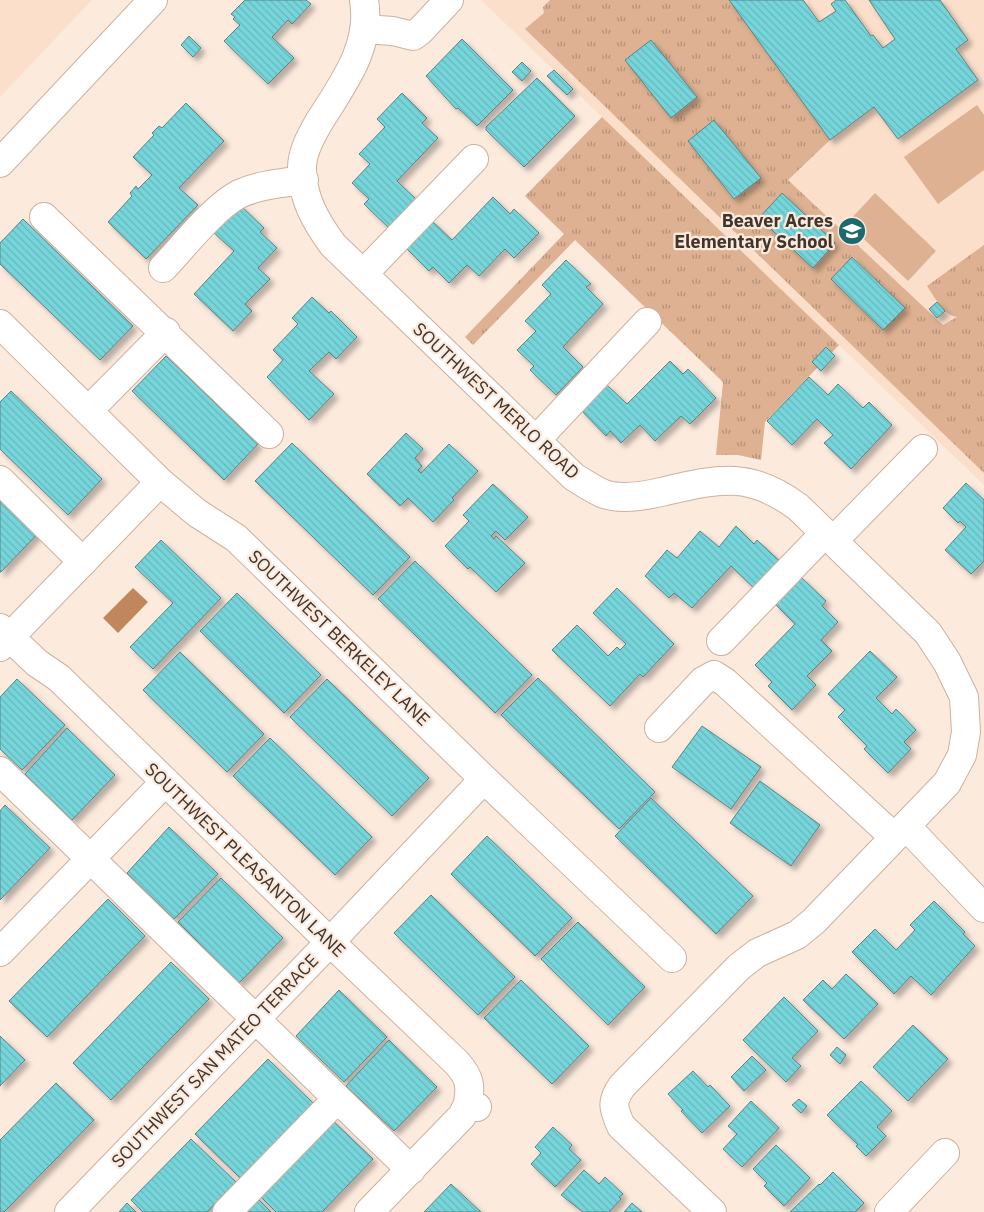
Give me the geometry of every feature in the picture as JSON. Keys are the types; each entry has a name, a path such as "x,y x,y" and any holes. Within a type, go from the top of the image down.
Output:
{"street":[{"path":"0,163 153,0"},
{"name":"SOUTHWEST MERLO ROAD","path":"364,0 363,38 356,60 310,138 302,168 306,199 318,225 333,245 574,477 605,494 632,497 713,481 740,481 759,484 780,494 798,507 928,633 948,662 964,697 974,709 966,732 962,755 947,783 814,921 798,935 757,953 738,967 622,1086 614,1100 615,1113 621,1126 712,1212"},
{"path":"364,29 393,31 413,36 449,0"},
{"path":"363,274 474,159"},
{"path":"163,268 206,222 238,195 259,187 304,180"},
{"path":"44,217 166,332 269,434"},
{"path":"536,440 647,322"},
{"name":"SOUTHWEST BERKELEY LANE","path":"0,324 160,482 197,513 236,538 484,779 672,958"},
{"path":"88,411 166,332"},
{"path":"721,642 923,449"},
{"path":"0,480 83,562"},
{"path":"3,637 83,562 160,482"},
{"name":"SOUTHWEST PLEASANTON LANE","path":"3,637 59,678 457,1063 468,1077 472,1106 411,1170"},
{"path":"659,728 703,681 714,675 725,682 900,831 984,908"},
{"name":"SOUTHWEST SAN MATEO TERRACE","path":"69,1212 330,942 484,779"},
{"path":"0,952 165,782"},
{"path":"5,785 90,859 411,1170 369,1212"},
{"path":"227,1212 337,1099"},
{"path":"889,1212 945,1153"}],"shaded area":[{"path":"0,0 92,0 0,97"},
{"name":"Beaver Acres Elementary School","path":"481,0 984,0 984,485 602,117"},
{"path":"133,588 148,602 118,633 103,618"}],"green space":[{"path":"550,0 729,0 830,140 788,180 943,325 957,317 952,316 944,309 927,286 984,245 984,473 525,29 544,13 543,7","holes":["651,40 697,97 626,60","714,120 761,178 734,199 688,141","782,194 835,243 813,267","853,257 905,308 883,330 831,279"]},
{"path":"977,105 984,115 984,170 938,204 904,157"},
{"path":"602,117 839,345 765,422 761,460 738,455 716,455 723,382 575,240 473,345 465,337 564,234 525,196"},
{"path":"875,193 936,251 908,281 847,223"}],"building":[{"path":"245,0 306,0 311,4 292,24 288,20 272,37 294,58 268,84 224,41 240,25 233,19 235,17 231,14"},
{"path":"729,0 803,0 819,22 836,11 831,4 836,0 845,0 871,36 873,35 883,48 895,39 869,0 940,0 968,40 956,49 978,80 898,139 874,107 830,140"},
{"path":"189,36 201,48 193,57 181,45"},
{"path":"462,39 513,90 477,126 458,108 456,109 426,76"},
{"path":"651,40 697,97 671,118 625,60"},
{"path":"522,62 531,71 522,81 512,72"},
{"path":"554,70 573,89 567,95 547,76"},
{"path":"537,78 575,116 524,167 486,130 486,127"},
{"path":"402,93 427,118 422,123 438,138 397,181 418,201 391,230 364,204 369,199 352,183 370,164 359,154 385,127 377,119"},
{"path":"186,103 224,141 179,188 198,205 146,259 108,222 132,196 130,193 136,186 138,189 152,175 133,157 154,135 152,133 159,126 162,128"},
{"path":"714,120 761,178 734,199 688,141"},
{"path":"782,193 835,243 813,268 759,218"},
{"path":"493,197 510,214 514,209 539,233 514,258 505,249 479,276 467,265 449,283 433,267 429,271 404,246 430,219 452,240"},
{"path":"239,204 264,228 260,232 277,248 258,268 270,279 245,304 252,311 233,331 194,294 234,251 213,232"},
{"path":"23,219 133,326 100,360 0,264 0,243"},
{"path":"852,257 905,308 883,330 831,279"},
{"path":"566,260 591,284 586,287 603,304 563,347 583,367 556,395 530,370 534,366 517,350 536,331 525,321 551,294 542,285"},
{"path":"312,297 329,313 331,311 357,337 336,359 329,352 309,371 334,394 309,420 267,377 283,360 273,350 298,324 292,318"},
{"path":"937,302 945,311 937,318 929,309"},
{"path":"826,347 835,356 821,371 812,362"},
{"path":"166,356 258,444 224,480 132,391"},
{"path":"670,361 683,374 688,369 716,398 690,424 681,416 655,441 640,425 621,443 610,431 606,436 580,409 606,384 627,404"},
{"path":"809,377 828,395 838,384 863,408 869,402 892,425 851,469 824,443 833,435 817,419 792,445 767,421"},
{"path":"11,391 102,479 68,515 0,449 0,402"},
{"path":"406,433 423,449 415,458 422,466 418,470 421,473 449,444 478,471 452,498 454,500 433,522 408,498 400,506 367,474"},
{"path":"292,443 410,557 373,595 255,481"},
{"path":"966,483 984,500 984,561 971,574 945,550 966,527 960,521 958,523 943,508"},
{"path":"493,484 528,517 505,540 496,531 491,536 494,539 496,536 525,563 496,592 470,567 468,569 445,546 469,521 463,515"},
{"path":"0,485 44,527 1,572 0,572"},
{"path":"736,526 754,544 757,540 784,565 758,592 731,566 692,608 674,593 669,598 645,576 667,550 677,558 700,531 719,547"},
{"path":"161,540 221,598 153,669 130,647 173,603 135,567"},
{"path":"415,561 532,675 495,713 378,599"},
{"path":"801,577 826,601 822,606 838,622 821,640 832,651 807,676 816,685 792,710 768,686 772,682 755,665 795,624 775,604"},
{"path":"617,588 674,644 643,677 640,674 610,706 552,650 577,625 608,656 617,647 620,650 626,644 593,613"},
{"path":"237,593 321,675 284,713 200,631"},
{"path":"870,651 897,677 876,698 892,714 896,709 916,730 904,742 911,749 888,773 864,749 867,746 838,717 845,710 828,694"},
{"path":"180,652 264,734 227,772 143,690"},
{"path":"538,678 655,792 619,829 501,715"},
{"path":"17,679 65,725 22,770 0,749 0,697"},
{"path":"327,679 429,778 392,816 290,717"},
{"path":"702,726 761,767 731,809 672,767"},
{"path":"67,728 115,775 72,820 25,774"},
{"path":"270,738 372,837 335,875 233,776"},
{"path":"760,781 820,825 791,866 730,823"},
{"path":"651,798 753,896 716,934 615,836"},
{"path":"5,805 50,848 0,900 0,811"},
{"path":"169,827 218,874 174,919 127,873"},
{"path":"487,836 572,918 535,956 451,874"},
{"path":"221,878 283,938 239,983 178,922"},
{"path":"431,895 515,977 478,1015 394,933"},
{"path":"108,899 145,936 47,1037 9,1001"},
{"path":"934,901 965,932 963,934 975,946 931,995 911,976 894,994 852,952 875,929 896,950 915,930 910,925"},
{"path":"578,922 645,987 608,1025 541,959"},
{"path":"171,962 209,999 111,1100 73,1063"},
{"path":"846,974 878,1004 844,1039 803,1000 823,980 832,989"},
{"path":"521,980 589,1046 552,1084 484,1018"},
{"path":"339,990 387,1037 344,1082 296,1036"},
{"path":"784,997 818,1031 792,1058 801,1066 786,1082 743,1040"},
{"path":"913,1025 948,1059 908,1101 873,1067"},
{"path":"0,1036 25,1060 0,1086"},
{"path":"389,1040 437,1087 394,1131 346,1086"},
{"path":"837,1047 846,1055 840,1064 830,1055"},
{"path":"752,1056 766,1070 744,1091 731,1077"},
{"path":"268,1059 313,1103 240,1178 195,1134"},
{"path":"693,1071 708,1087 710,1085 730,1106 702,1133 668,1094"},
{"path":"861,1081 892,1111 877,1127 886,1136 866,1156 856,1146 858,1145 827,1115"},
{"path":"56,1083 94,1120 4,1212 0,1212 0,1140"},
{"path":"799,1099 807,1106 801,1113 792,1105"},
{"path":"751,1101 779,1128 742,1167 723,1149 737,1134 728,1126"},
{"path":"328,1116 373,1159 322,1212 276,1212 255,1191"},
{"path":"553,1127 572,1145 569,1149 581,1160 555,1187 531,1164 541,1153 535,1147"},
{"path":"191,1139 236,1182 207,1212 143,1212 131,1200"},
{"path":"776,1145 810,1178 784,1206 764,1186 767,1183 753,1169"},
{"path":"584,1170 599,1184 605,1177 623,1194 609,1212 583,1212 561,1195"},
{"path":"833,1172 864,1203 855,1212 790,1212 819,1184"},
{"path":"451,1184 481,1212 424,1212"},
{"path":"252,1193 271,1212 234,1212"},
{"path":"127,1203 136,1212 119,1212"},
{"path":"632,1203 642,1212 624,1212"}],"place":[{"name":"Beaver Acres Elementary School","path":"852,231"}]}
